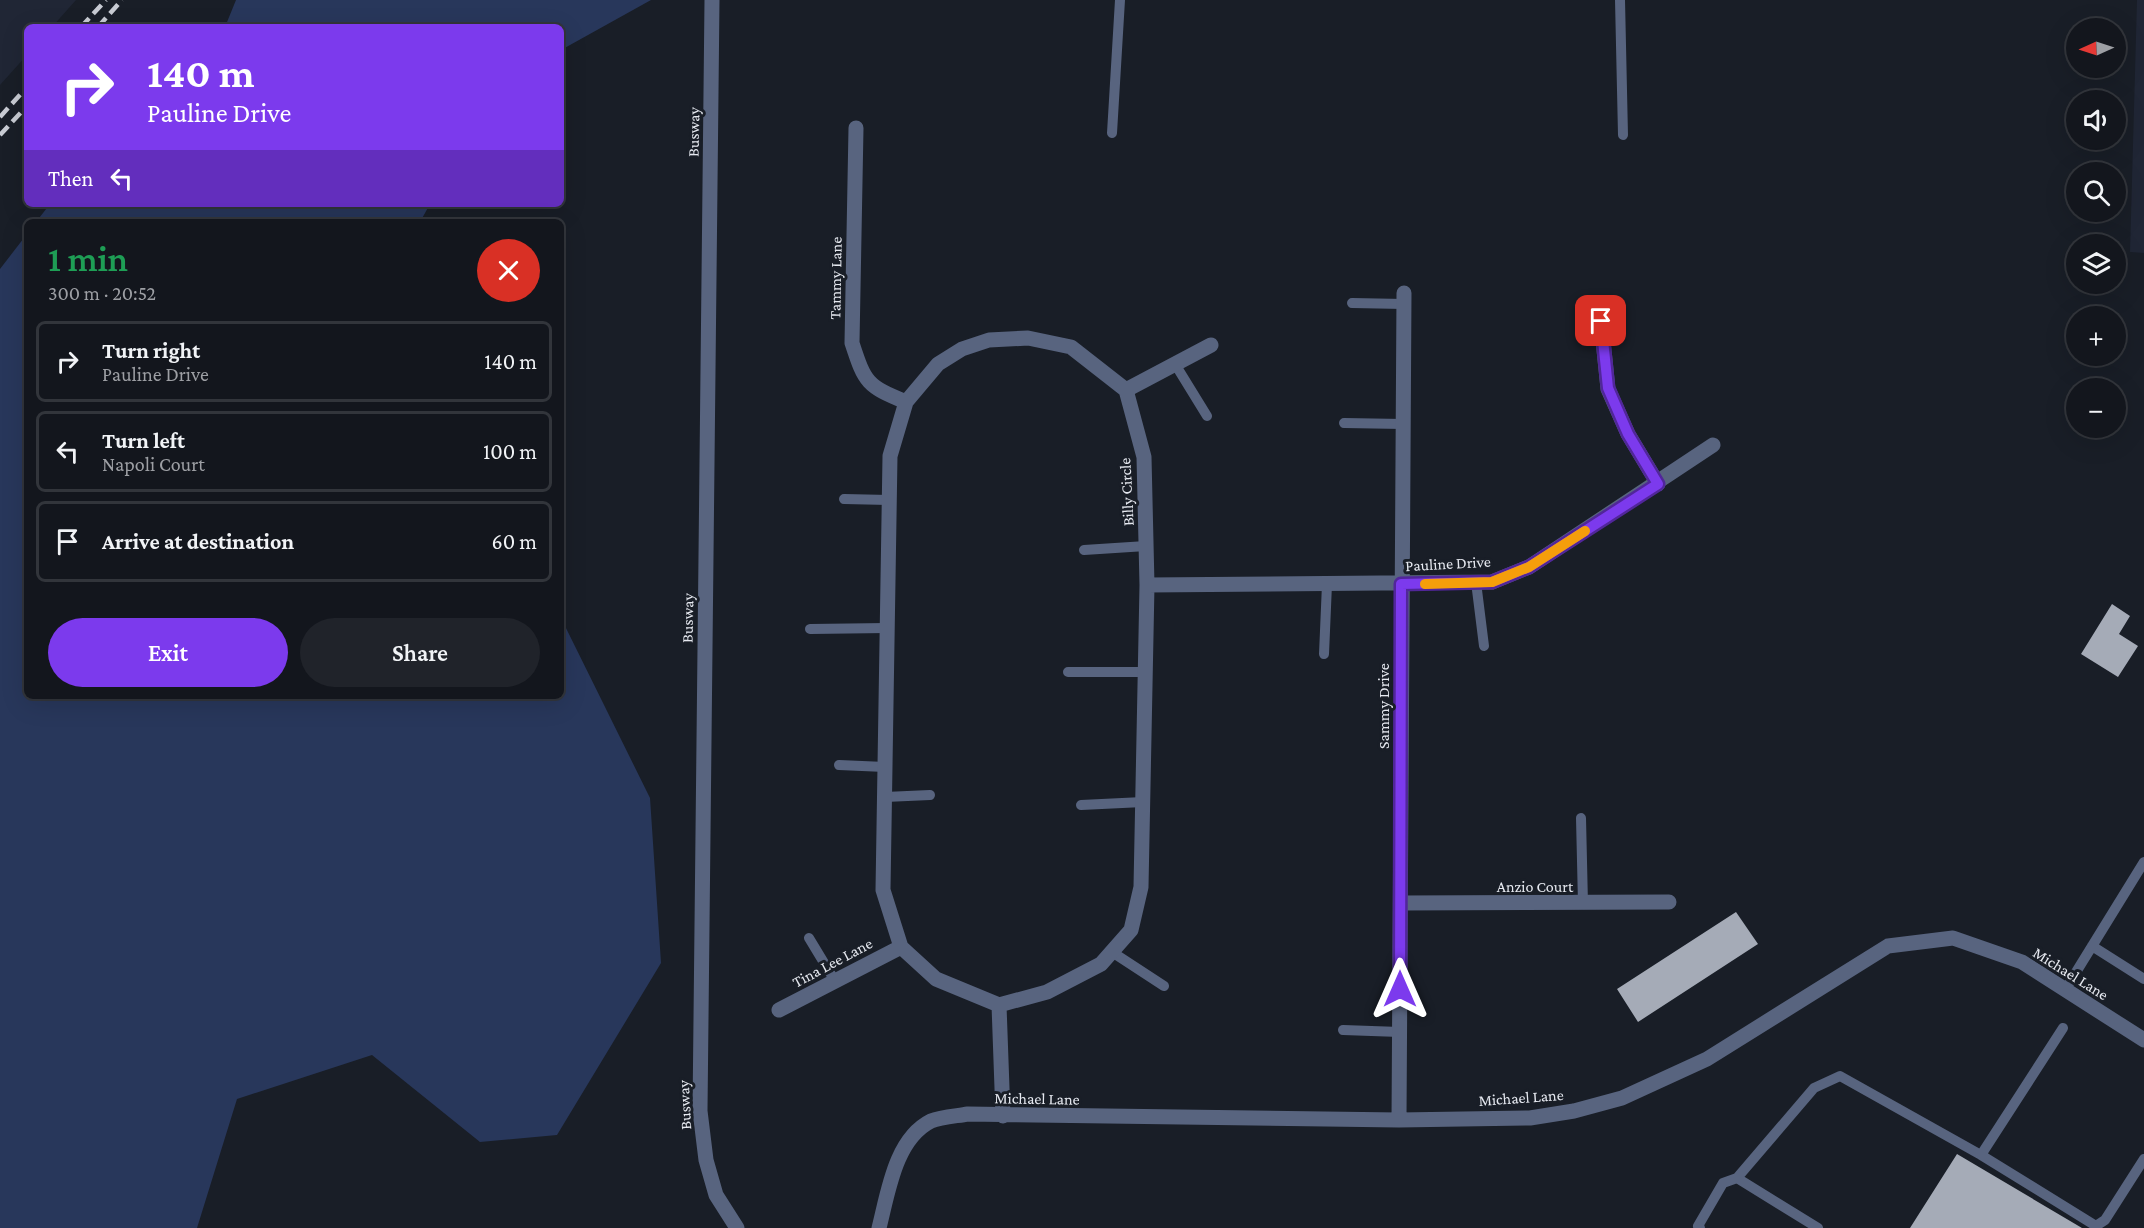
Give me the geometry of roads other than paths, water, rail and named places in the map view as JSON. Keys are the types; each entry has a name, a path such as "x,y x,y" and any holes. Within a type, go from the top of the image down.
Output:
{"street":[{"name":"Busway","path":"712,0 700,1111 706,1160 716,1195 737,1228"},
{"name":"Tammy Lane","path":"856,128 852,343 863,377 880,392 906,402"},
{"name":"Sammy Drive","path":"1399,1120 1404,298"},
{"path":"1601,321 1608,388 1628,434 1658,484"},
{"path":"1003,1116 999,1005 936,979 901,946 883,890 890,456 906,402 938,364 962,349 989,340 1028,339 1071,347 1126,390 1211,345"},
{"name":"Billy Circle","path":"999,1005 1047,992 1101,964 1131,930 1142,887 1147,585 1144,458 1126,390"},
{"name":"Pauline Drive","path":"1147,585 1492,582 1529,567 1658,484 1713,445"},
{"name":"Anzio Court","path":"1401,903 1669,902"},
{"name":"Michael Lane","path":"879,1228 895,1170 910,1138 931,1121 968,1114 1399,1120 1530,1118 1574,1111 1622,1098 1707,1059 1888,946 1953,938 2022,962 2144,1040"},
{"name":"Tina Lee Lane","path":"779,1010 901,946"}],"lane":[{"path":"1112,133 1120,0"},
{"path":"1620,0 1623,135"},
{"path":"1352,303 1404,298"},
{"path":"1175,364 1207,416"},
{"path":"1344,423 1403,424"},
{"path":"844,500 889,500"},
{"path":"1084,550 1146,546"},
{"path":"1476,582 1484,645"},
{"path":"1324,654 1326,584"},
{"path":"810,629 887,628"},
{"path":"1068,672 1145,672"},
{"path":"839,765 885,766"},
{"path":"885,797 930,795"},
{"path":"1081,805 1143,802"},
{"path":"1581,818 1582,904"},
{"path":"2065,990 2144,862"},
{"path":"808,938 835,981"},
{"path":"2092,946 2144,979"},
{"path":"1112,952 1164,986"},
{"path":"1981,1155 2063,1028"},
{"path":"1343,1030 1400,1032"},
{"path":"1700,1228 1698,1226 1722,1183 1737,1178 1814,1088 1840,1076 1981,1155 2096,1226 2105,1220 2144,1159"},
{"path":"1737,1178 1818,1228"}],"railway":[{"path":"84,24 106,0"},
{"path":"101,24 122,0"},
{"path":"0,117 24,90"},
{"path":"0,135 24,109"}]}
